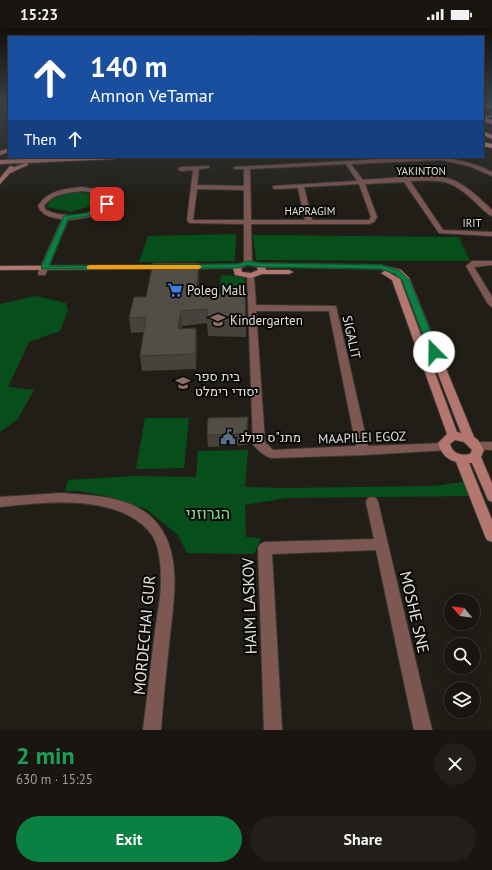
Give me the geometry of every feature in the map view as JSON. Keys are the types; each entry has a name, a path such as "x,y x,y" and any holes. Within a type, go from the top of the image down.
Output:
{"street":[{"path":"0,154 6,159 43,160 90,158"},
{"path":"236,168 433,158 449,159 475,166 492,174"},
{"path":"0,168 6,159"},
{"path":"0,182 18,159"},
{"path":"8,172 22,165 43,160"},
{"path":"347,162 361,182"},
{"path":"181,169 207,167"},
{"path":"196,168 194,187 247,188"},
{"path":"247,168 248,263"},
{"name":"YAKINTON","path":"275,187 440,178 453,181 461,186 492,214"},
{"name":"IRIT","path":"406,180 441,232 452,234 492,234"},
{"name":"HAPRAGIM","path":"194,187 191,222 369,222 374,217 361,182"},
{"path":"300,186 308,222"},
{"path":"82,189 97,191 104,194 109,199 103,208 94,212 66,217 55,216 43,211 40,206 43,201 57,193 82,189"},
{"path":"43,270 66,217"},
{"path":"0,268 43,270 175,271 238,268 248,263"},
{"path":"248,263 260,269 380,269 398,272 406,280 474,447 492,497"},
{"path":"492,263 475,263 470,266 492,304"},
{"path":"0,273 43,270 238,268"},
{"path":"238,268 241,274 250,276 260,269"},
{"path":"380,269 396,279 453,436 474,447 492,446"},
{"name":"MAAPILEI EGOZ","path":"250,276 259,444 271,454 445,447"},
{"name":"SIGALIT","path":"252,308 333,308 363,451"},
{"path":"453,436 446,440 445,447 450,454 461,459 471,459 474,447"},
{"path":"461,459 492,536"},
{"name":"MORDECHAI GUR","path":"4,501 44,498 78,499 111,503 144,518 156,532 167,562 168,584 152,730"},
{"name":"MOSHE SNE","path":"372,502 423,730"},
{"name":"HAIM LASKOV","path":"273,730 265,548 381,544"}],"green space":[{"path":"78,192 98,195 94,205 71,212 47,207 50,200 68,193"},
{"path":"236,234 235,261 139,262 148,236"},
{"path":"253,235 459,237 470,261 256,260"},
{"path":"221,275 245,277 243,303 218,303"},
{"path":"35,296 66,303 68,310 60,331 29,342 8,387 34,390 17,420 0,432 0,304"},
{"path":"145,418 189,418 184,468 136,469"},
{"name":"הגרוזני","path":"248,450 245,487 286,488 433,486 470,481 471,496 286,498 245,505 246,537 261,538 254,554 248,554 187,553 178,535 146,509 105,496 79,491 65,491 68,480 133,476 196,477 198,451"}],"building":[{"path":"153,263 199,263 196,293 245,294 246,322 207,321 208,309 181,311 178,329 196,328 195,354 140,356 146,317 129,318 134,297 146,297"},
{"path":"248,417 246,434 207,435 208,418"}],"slow traffic":[{"path":"90,268 199,267"}],"place":[{"name":"Poleg Mall","path":"175,290"},
{"name":"Kindergarten","path":"218,320"},
{"name":"בית ספר יסודי רימלט","path":"183,383"},
{"name":"מתנ\"ס פולג","path":"228,437"}],"route":[{"path":"107,204 103,208 88,214 76,217 66,217 44,268 238,266 248,263 260,265 362,265 381,267 398,272 406,280 434,352"}]}
